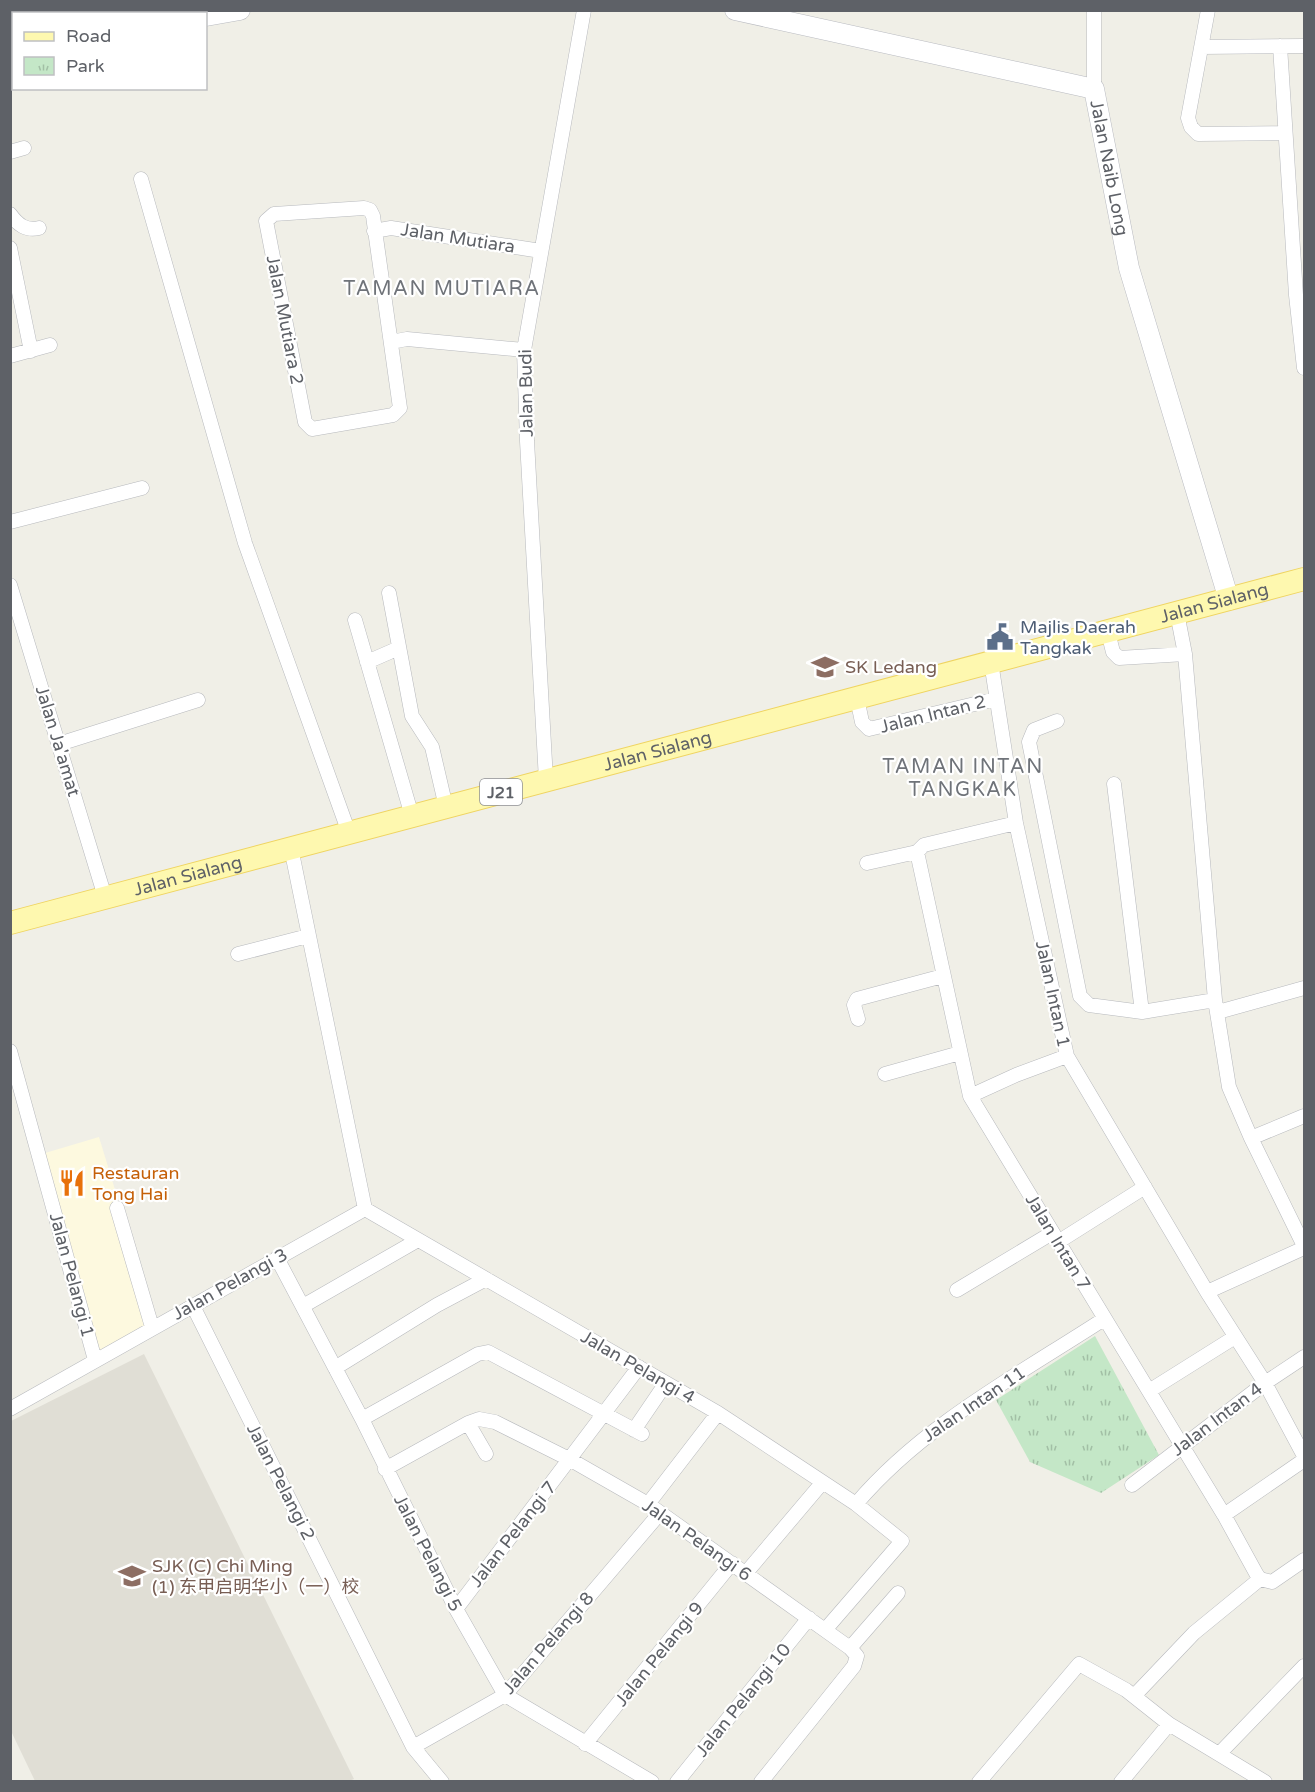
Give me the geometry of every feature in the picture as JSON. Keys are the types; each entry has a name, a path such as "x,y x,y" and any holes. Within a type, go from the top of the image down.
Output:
{"main road":[{"path":"207,16 240,10"},
{"name":"Jalan Naib Long","path":"735,10 1094,89 1129,268 1229,600"},
{"name":"Jalan Sialang","path":"10,923 1305,579"}],"street":[{"name":"Jalan Budi","path":"546,780 526,441 524,350 584,10"},
{"path":"1094,10 1094,89"},
{"path":"1208,10 1188,118 1191,127 1198,134 1284,133"},
{"path":"1280,46 1296,295 1305,368"},
{"path":"1201,47 1305,46"},
{"path":"141,179 245,543 349,833"},
{"name":"Jalan Mutiara 2","path":"374,231 372,213 367,208 270,215 266,225 306,425 315,429 393,415 399,411 391,342"},
{"path":"10,214 16,223 26,228 39,228"},
{"name":"Jalan Mutiara","path":"374,231 392,228 541,251"},
{"path":"374,231 391,342 407,339 524,350"},
{"path":"10,248 31,351"},
{"path":"10,357 50,345"},
{"path":"10,522 142,488"},
{"name":"Jalan Ja'amat","path":"10,585 105,897"},
{"path":"389,593 412,716 432,747 446,807"},
{"path":"1177,613 1185,654 1217,1006 1229,1087 1251,1138 1305,1247 1207,1292"},
{"path":"355,620 412,816"},
{"path":"1108,632 1113,652 1119,658 1185,654"},
{"path":"367,662 399,648"},
{"name":"Jalan Intan 1","path":"991,662 1016,823 1067,1056 1207,1292 1265,1383 1305,1458"},
{"name":"Jalan Intan 2","path":"857,698 863,725 869,729 996,699"},
{"path":"59,744 198,700"},
{"path":"1058,721 1034,730 1029,742 1080,996 1089,1005 1143,1012 1217,1006 1305,988"},
{"path":"1114,784 1143,1012"},
{"path":"867,863 917,854 924,845 1016,823"},
{"path":"291,848 365,1209"},
{"name":"Jalan Intan 7","path":"917,854 970,1096 1183,1445 1260,1579"},
{"path":"238,954 308,936"},
{"path":"858,1019 854,1005 857,999 943,976"},
{"name":"Jalan Pelangi 1","path":"10,1051 95,1360"},
{"path":"885,1074 960,1053"},
{"path":"970,1096 1016,1075 1067,1056"},
{"path":"1251,1138 1305,1116"},
{"path":"957,1290 1145,1187"},
{"path":"117,1208 152,1328"},
{"name":"Jalan Pelangi 4","path":"365,1209 718,1413 855,1504 902,1541 825,1630"},
{"name":"Jalan Pelangi 3","path":"10,1409 68,1379 95,1360 365,1209"},
{"path":"303,1306 418,1240"},
{"name":"Jalan Pelangi 5","path":"277,1258 362,1419 456,1609 505,1695 652,1782"},
{"path":"335,1368 437,1305 486,1279"},
{"name":"Jalan Pelangi 2","path":"193,1306 412,1747 433,1779"},
{"name":"Jalan Intan 11","path":"855,1504 891,1464 924,1437 1104,1319"},
{"path":"1149,1391 1235,1337"},
{"path":"362,1419 478,1354 488,1352 638,1432 666,1383"},
{"name":"Jalan Intan 4","path":"1132,1485 1265,1383 1305,1357"},
{"name":"Jalan Pelangi 7","path":"456,1609 571,1460 639,1367"},
{"path":"648,1504 718,1413"},
{"name":"Jalan Pelangi 6","path":"385,1469 468,1423 479,1419 495,1422 571,1460 648,1504 850,1648"},
{"path":"468,1423 486,1454"},
{"path":"1224,1515 1305,1458"},
{"path":"745,1574 822,1483"},
{"name":"Jalan Pelangi 8","path":"412,1747 505,1695 660,1513"},
{"path":"1134,1696 1194,1633 1260,1579 1272,1582 1305,1560"},
{"name":"Jalan Pelangi 9","path":"585,1744 732,1563"},
{"path":"761,1782 854,1666 857,1656 850,1648 898,1593"},
{"name":"Jalan Pelangi 10","path":"676,1782 809,1618"},
{"path":"979,1782 1079,1664 1134,1696 1169,1724 1266,1782"},
{"path":"1219,1754 1305,1666"},
{"path":"1121,1782 1169,1724"}],"shaded area":[{"path":"99,1137 155,1321 90,1359 35,1156"},
{"name":"SJK (C) Chi Ming (1) 东甲启明华小（一）校","path":"144,1354 354,1779 349,1781 35,1781 11,1731 11,1421"}],"green space":[{"path":"1095,1336 1159,1455 1101,1493 1030,1462 996,1400"}],"place":[{"name":"Majlis Daerah Tangkak","path":"1000,637"},
{"name":"SK Ledang","path":"825,667"},
{"name":"Restauran Tong Hai","path":"72,1183"},
{"name":"SJK (C) Chi Ming (1) 东甲启明华小（一）校","path":"132,1576"}],"district":[{"name":"TAMAN MUTIARA","path":"442,288"},
{"name":"TAMAN INTAN TANGKAK","path":"963,778"}]}
